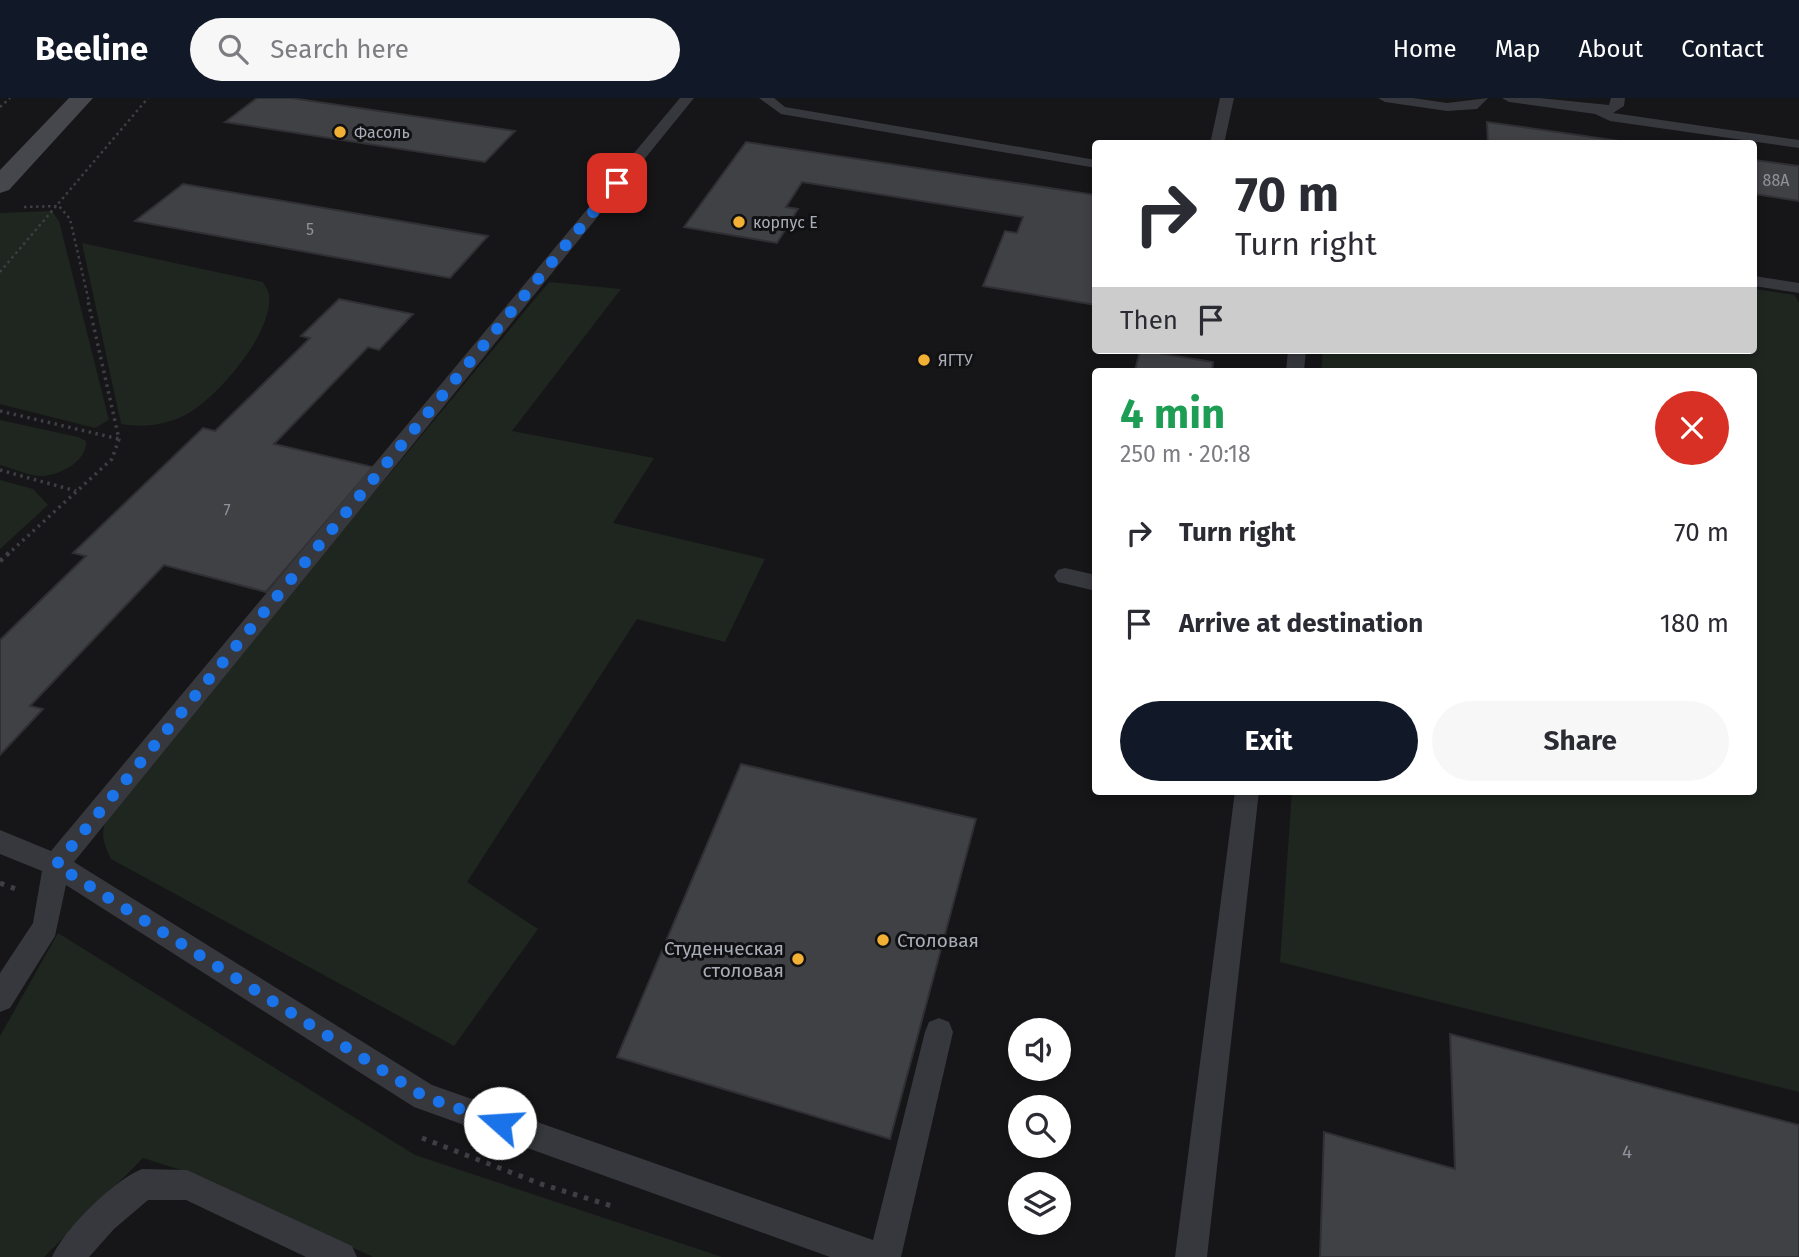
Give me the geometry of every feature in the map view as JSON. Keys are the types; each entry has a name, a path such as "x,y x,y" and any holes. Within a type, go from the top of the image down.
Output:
{"main road":[{"path":"5,175 82,98"}],"lane":[{"path":"0,998 46,927 56,865 687,98"},
{"path":"766,98 781,110 1092,163"},
{"path":"1218,140 1227,98"},
{"path":"1385,98 1447,107 1472,106 1481,98"},
{"path":"1509,98 1599,110 1613,109 1619,103 1618,98"},
{"path":"1599,110 1610,117 1799,144"},
{"path":"1757,281 1799,288"},
{"path":"1065,576 1092,582"},
{"path":"1191,1257 1247,795"},
{"path":"0,842 56,865 425,1097 875,1257"},
{"path":"886,1257 939,1032"},
{"path":"68,1257 103,1218 142,1184 187,1185 341,1257"}],"path":[{"path":"0,107 10,98"},
{"path":"0,272 148,98"},
{"path":"0,561 112,459 119,439 70,219 59,206 14,207"},
{"path":"0,411 119,439"},
{"path":"0,470 77,491"}],"shaded area":[{"path":"52,211 59,221 109,420 95,428 0,404 0,213"},
{"path":"82,243 263,282 269,294 268,311 253,345 229,378 189,413 156,424 121,424"},
{"path":"549,282 621,289 512,431 654,458 613,523 765,559 725,642 637,619 467,882 538,929 454,1046 111,859 103,836 105,824 117,802"},
{"path":"1757,289 1795,295 1799,303 1799,1092 1280,962 1292,795 1757,795 1757,368 1321,368 1323,354 1757,354"},
{"path":"0,420 78,437 86,441 85,448 72,465 50,475 33,475 0,465"},
{"path":"0,480 33,489 48,505 0,549"},
{"path":"58,933 415,1155 722,1257 373,1257 197,1175 143,1158 44,1257 0,1257 0,1036"}],"building":[{"path":"257,98 291,98 515,131 485,162 225,122"},
{"path":"1487,122 1612,140 1488,140"},
{"name":"корпус Е","path":"746,142 1092,194 1092,304 983,286 1005,231 1017,233 1023,217 802,182 786,207 798,209 777,243 684,227"},
{"path":"1757,160 1799,166 1799,201 1757,194"},
{"path":"183,184 488,236 450,278 135,221"},
{"path":"339,299 413,314 379,350 368,347 274,444 373,467 266,592 164,565 30,706 43,709 0,755 0,640 86,556 73,553 203,428 215,431 310,338 301,336"},
{"path":"1139,354 1164,354 1213,362 1212,368 1136,368"},
{"name":"Студенческая столовая","path":"741,764 976,819 890,1139 617,1057"},
{"path":"1450,1034 1799,1125 1799,1257 1320,1257 1324,1132 1455,1169"}],"place":[{"name":"Фасоль","path":"340,132"},
{"name":"корпус Е","path":"739,222"},
{"name":"ЯГТУ","path":"924,360"},
{"name":"Столовая","path":"883,940"},
{"name":"Студенческая столовая","path":"798,959"}],"route":[{"path":"500,1123 425,1097 56,865 617,183"}]}
